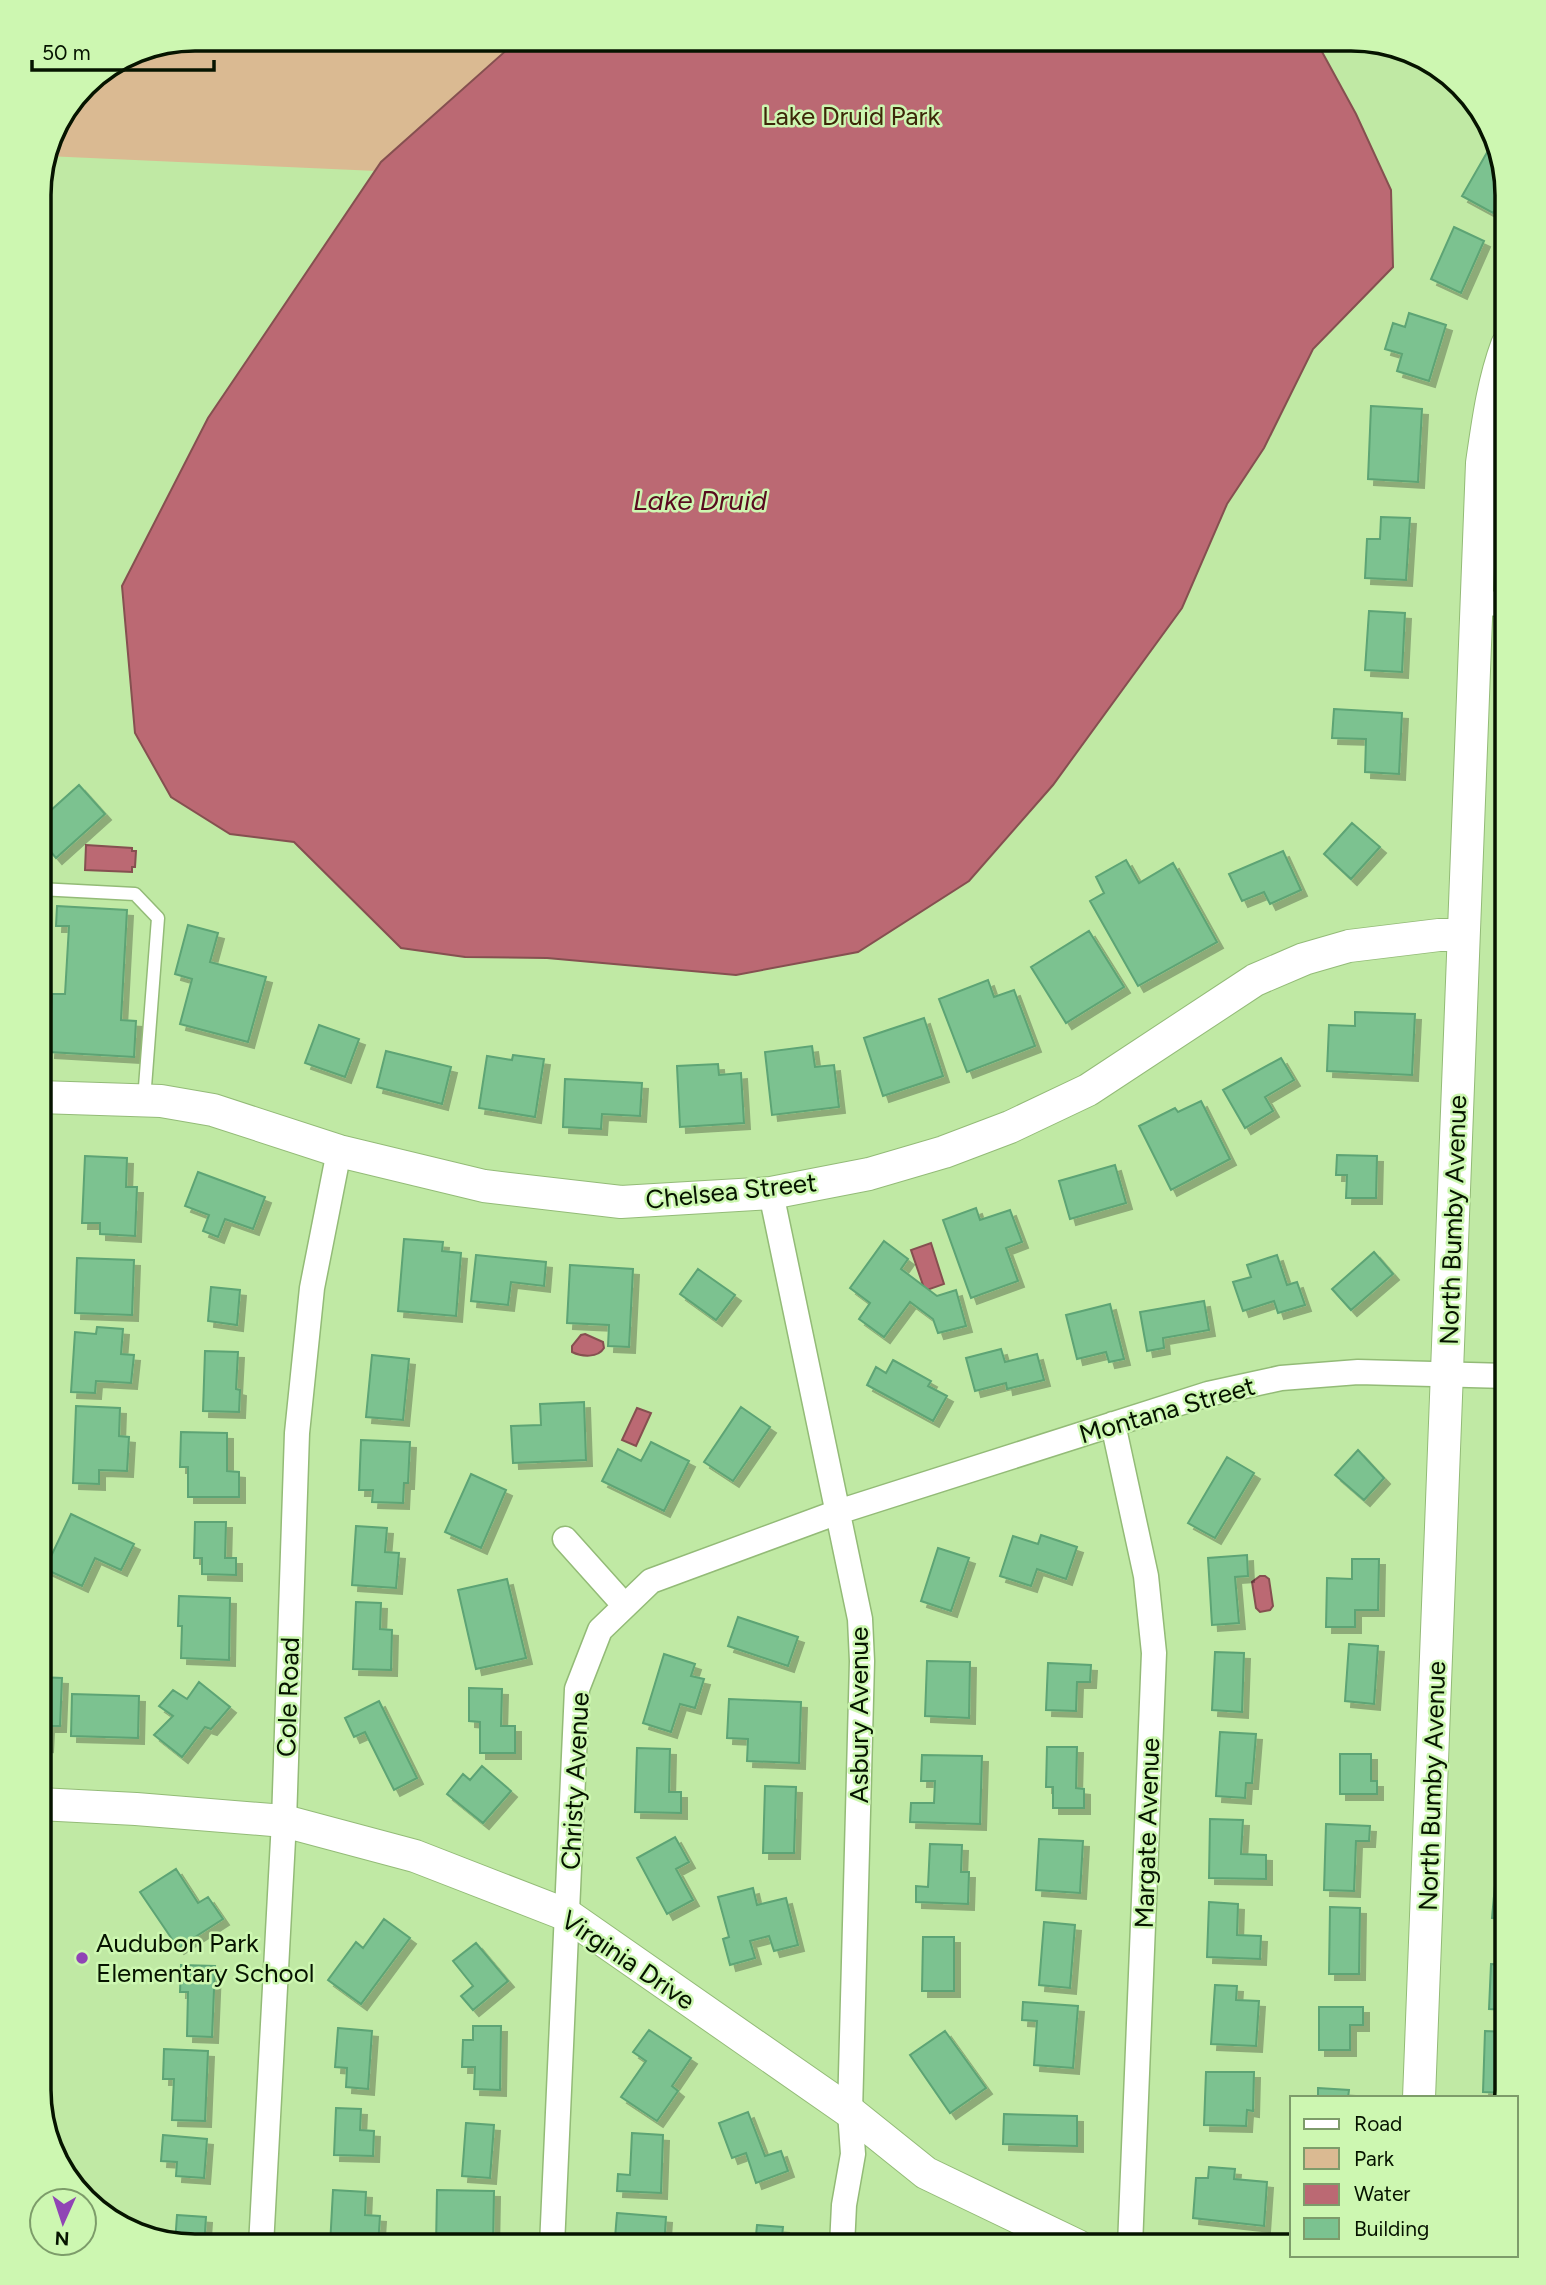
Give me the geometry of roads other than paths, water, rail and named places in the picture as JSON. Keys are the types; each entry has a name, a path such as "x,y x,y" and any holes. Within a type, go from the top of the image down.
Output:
{"street":[{"name":"North Bumby Avenue","path":"1419,2096 1463,935 1492,604 1482,463 1495,384"},
{"name":"Chelsea Street","path":"51,1097 144,1100 213,1110 339,1151 484,1186 621,1202 771,1193 869,1174 943,1152 1010,1127 1088,1090 1255,980 1304,959 1349,946 1439,935 1463,935"},
{"name":"Cole Road","path":"262,2234 284,1821 297,1433 312,1288 339,1151"},
{"name":"Asbury Avenue","path":"771,1193 860,1619 862,1661 850,2112 853,2154 844,2205 843,2234"},
{"name":"Montana Street","path":"838,1512 1208,1394 1281,1378 1358,1372 1495,1376"},
{"name":"Margate Avenue","path":"1113,1424 1146,1576 1154,1653 1130,2234"},
{"name":"Christy Avenue","path":"553,2234 577,1689 600,1630 651,1581 838,1512"},
{"path":"565,1539 625,1606"},
{"name":"Virginia Drive","path":"51,1805 284,1821 415,1856 567,1915 850,2112 926,2173 1053,2234"}],"lane":[{"path":"51,890 135,894 158,918 144,1100"}],"water":[{"name":"Lake Druid","path":"506,51 1322,51 1356,114 1391,190 1393,267 1313,349 1264,448 1227,504 1182,608 1053,785 969,881 858,952 736,975 547,958 465,957 401,948 294,842 230,834 171,797 135,733 122,586 208,418 381,162"},
{"path":"86,845 132,848 132,851 136,851 135,867 132,867 132,872 85,870"},
{"path":"931,1243 944,1284 927,1290 911,1250"},
{"path":"585,1334 603,1342 604,1348 598,1354 590,1356 572,1352 572,1346"},
{"path":"637,1408 651,1413 636,1446 622,1440"},
{"path":"1260,1576 1269,1579 1273,1606 1270,1610 1260,1612 1256,1608 1252,1582"}],"place":[{"name":"Audubon Park Elementary School","path":"82,1958"}],"park label":[{"name":"Lake Druid Park","path":"851,116"}]}
